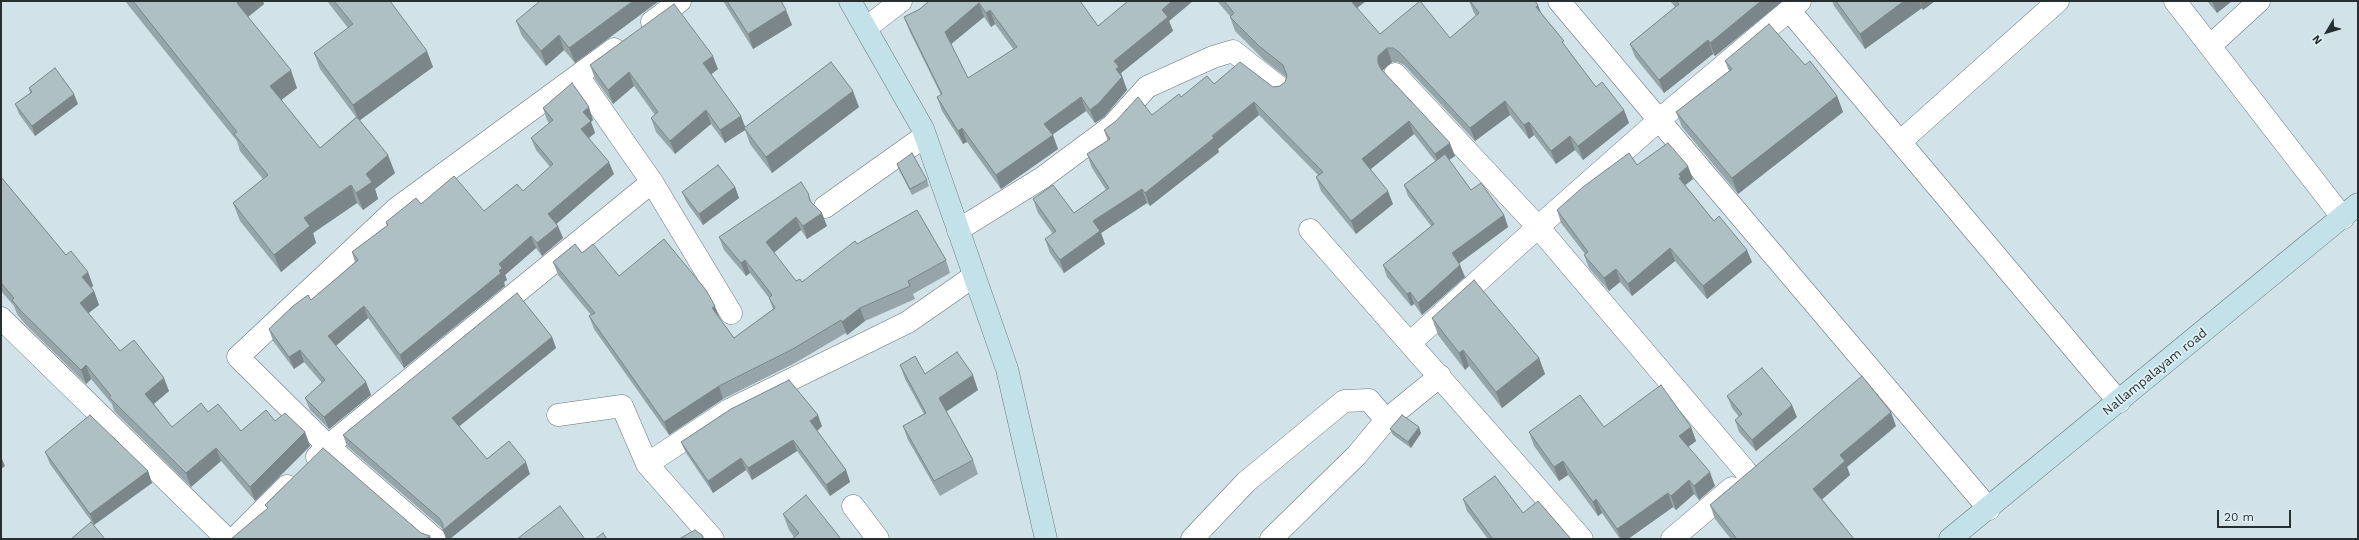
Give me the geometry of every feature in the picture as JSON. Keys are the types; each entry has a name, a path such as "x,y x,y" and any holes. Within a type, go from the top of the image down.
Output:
{"street":[{"path":"435,539 328,446 238,357 397,208 680,1"},
{"path":"850,1 925,136 1007,370 1046,539"},
{"path":"866,28 901,1"},
{"path":"1900,142 2058,1"},
{"path":"2175,1 2210,46 2350,211"},
{"path":"2210,46 2258,1"},
{"path":"1562,2 1659,120 1989,509"},
{"path":"1411,342 1659,120 1795,6 1900,142 2119,402"},
{"path":"958,230 1042,178 1106,131 1147,87 1213,57 1233,50 1280,88"},
{"path":"1395,74 1538,227 1748,474"},
{"path":"578,76 652,182 731,313"},
{"path":"825,207 925,136"},
{"path":"234,539 328,446 652,182"},
{"name":"Nallampalayam road","path":"1950,539 1989,509 2350,211"},
{"path":"1310,230 1411,342 1582,539"},
{"path":"647,464 729,410 908,322 974,276"},
{"path":"1,318 227,539"},
{"path":"1854,384 1871,370"},
{"path":"1271,539 1357,455 1386,420 1440,376"},
{"path":"1192,539 1246,482 1344,401 1369,400 1386,420"},
{"path":"558,415 622,406 647,464 713,539"},
{"path":"1672,539 1766,459"},
{"path":"852,506 878,539"}],"building":[{"path":"133,1 240,1 237,3 291,70 270,86 320,148 357,117 388,155 366,174 372,182 356,193 351,185 304,218 310,226 274,255 233,203 268,175 234,134 237,132"},
{"path":"334,1 390,1 427,51 353,105 314,53 353,24"},
{"path":"540,1 633,1 569,48 559,35 541,51 516,21"},
{"path":"727,1 781,1 786,10 748,34"},
{"path":"929,1 1080,1 1098,26 1128,1 1172,1 1162,10 1168,17 1114,61 1119,67 1116,69 1122,77 1099,103 1090,110 1081,97 1044,124 1053,135 996,175 962,128 958,131 937,97 942,94 904,17 920,9","holes":["979,3 986,13 990,10 1017,47 968,78 945,32"]},
{"path":"1224,1 1351,1 1380,34 1420,1 1450,38 1479,13 1470,1 1535,1 1538,5 1536,7 1564,41 1562,42 1596,87 1602,82 1624,110 1578,146 1570,136 1551,151 1529,122 1524,125 1505,101 1470,128 1399,52 1393,48 1387,48 1378,56 1378,63 1381,69 1450,143 1435,154 1409,121 1362,159 1388,191 1351,221 1316,177 1323,172 1254,102 1212,136 1214,138 1145,193 1142,189 1093,221 1100,231 1060,260 1045,239 1056,231 1033,199 1053,185 1074,213 1109,188 1087,154 1110,139 1104,130 1116,121 1138,97 1152,115 1179,94 1181,97 1207,76 1214,84 1240,62 1273,87 1280,86 1285,82 1287,76 1283,65 1259,46 1230,17 1234,13"},
{"path":"1676,1 1761,1 1710,43 1708,40 1659,80 1630,44 1679,4"},
{"path":"1836,1 1904,1 1860,34"},
{"path":"674,4 713,56 703,63 741,116 720,130 706,110 670,141 651,118 658,112 629,72 608,90 590,65"},
{"path":"1769,24 1805,65 1810,61 1837,96 1732,178 1676,112 1732,69 1725,61"},
{"path":"831,62 853,91 766,157 744,128"},
{"path":"55,68 74,94 32,126 15,104 32,92 29,88"},
{"path":"572,83 589,107 583,112 591,121 581,129 609,162 548,214 558,226 537,243 531,236 499,264 502,268 499,271 501,273 400,355 364,306 328,336 366,382 324,417 305,398 325,380 300,350 289,357 269,329 293,306 308,295 311,300 358,260 352,252 388,225 386,222 416,198 421,204 454,176 484,211 517,184 523,191 553,164 531,138 553,120 543,108"},
{"path":"1668,143 1688,166 1679,174 1681,177 1679,178 1714,221 1719,216 1747,250 1703,286 1670,248 1628,284 1616,269 1604,278 1584,255 1588,252 1557,210 1583,187 1629,153 1637,165"},
{"path":"912,153 927,180 910,189 897,164"},
{"path":"1445,154 1471,190 1481,183 1504,215 1452,253 1460,265 1418,303 1410,292 1407,294 1383,265 1434,224 1404,185"},
{"path":"718,165 735,187 699,214 682,192"},
{"path":"1,177 66,255 71,251 88,272 82,277 94,291 80,303 120,351 134,340 164,378 145,394 172,427 201,403 208,412 218,404 241,431 266,410 275,421 285,413 305,432 250,487 216,448 186,473 109,397 111,396 86,365 81,370 21,311 12,300 14,298 1,283"},
{"path":"801,182 808,193 810,201 822,213 803,226 796,217 766,242 796,281 800,279 802,282 855,241 857,244 917,210 946,260 908,281 910,286 860,308 842,322 841,320 791,350 719,386 664,422 589,316 595,313 553,262 575,244 582,253 593,244 619,276 664,239 706,290 715,306 712,308 734,338 775,308 769,298 772,295 745,260 741,263 719,237"},
{"path":"1474,280 1539,358 1496,392 1463,350 1459,353 1432,318"},
{"path":"517,293 552,337 452,418 487,459 509,441 526,462 443,530 443,524 439,518 343,435"},
{"path":"957,352 973,375 939,398 973,460 934,481 903,426 926,413 900,365 915,356 925,374"},
{"path":"1762,368 1792,405 1752,440 1735,420 1742,414 1727,396"},
{"path":"1862,376 1891,412 1840,455 1845,461 1813,489 1854,539 1737,539 1710,505"},
{"path":"789,380 818,415 810,421 846,470 826,485 793,440 748,468 741,458 708,481 681,442 731,409"},
{"path":"1661,385 1691,427 1679,436 1710,472 1694,486 1689,480 1671,496 1668,493 1617,529 1596,499 1593,502 1563,461 1554,467 1529,432 1580,395 1604,427"},
{"path":"90,415 148,471 90,514 45,452"},
{"path":"1402,415 1419,427 1408,442 1390,429"},
{"path":"323,448 421,533 430,536 426,539 231,539 268,508 265,505"},
{"path":"1495,476 1523,513 1538,501 1571,539 1491,539 1492,538 1463,499"},
{"path":"806,495 841,539 792,539 799,533 783,514"},
{"path":"560,506 585,539 517,539"},
{"path":"91,522 105,539 71,539"},
{"path":"695,530 702,535 704,539 679,539"},
{"path":"603,533 607,539 595,539"}]}
